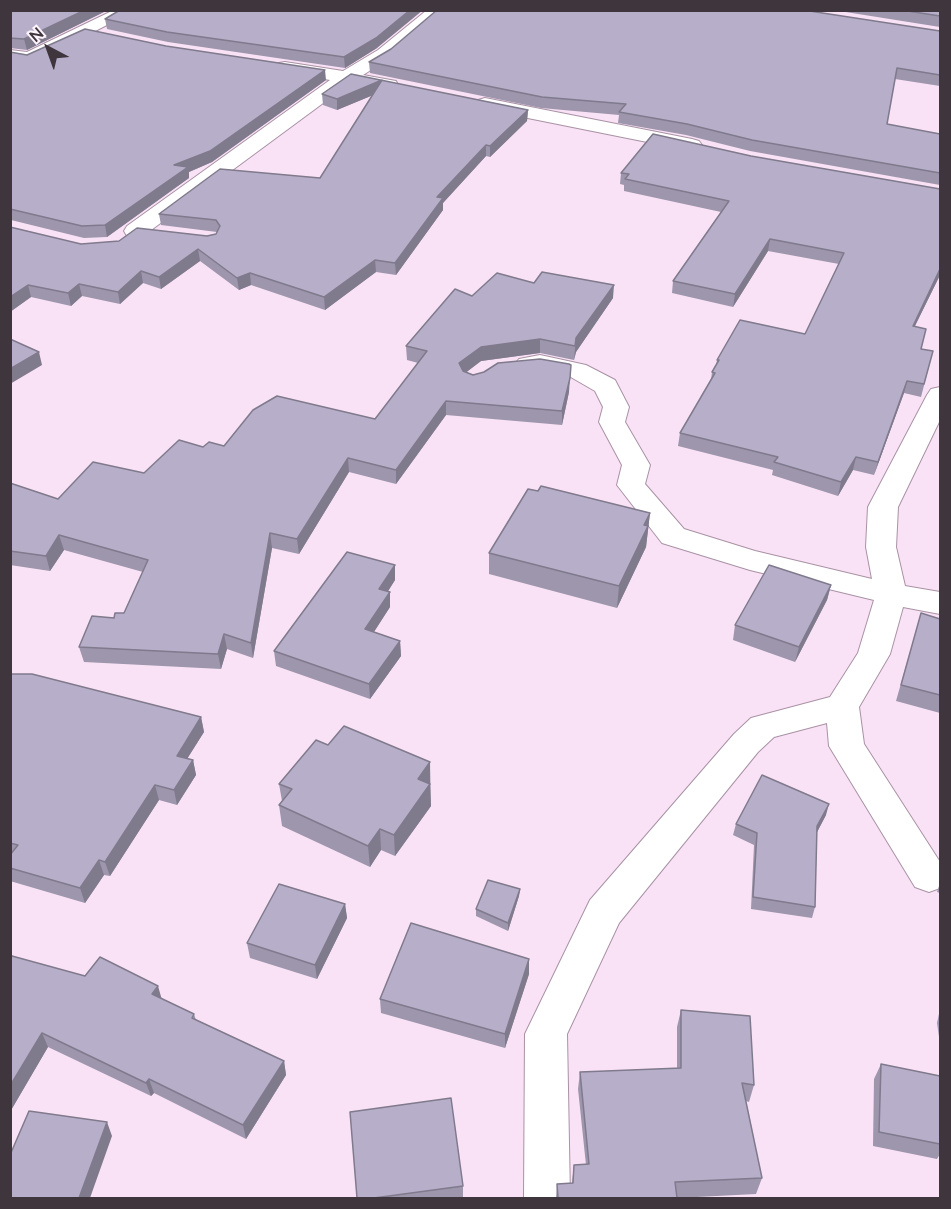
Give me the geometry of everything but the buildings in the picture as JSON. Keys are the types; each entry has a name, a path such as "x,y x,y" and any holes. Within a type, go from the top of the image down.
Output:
{"street":[{"path":"10,69 128,10"},
{"path":"167,234 128,236 348,76 384,54 438,10"},
{"path":"84,32 116,38"},
{"path":"10,55 29,58"},
{"path":"270,64 348,76 404,88"},
{"path":"471,102 707,148"},
{"path":"502,367 540,363 577,370 606,386 616,407 612,422 636,465 631,485 674,536 750,560 891,594 940,603"},
{"path":"929,876 847,746 842,707 874,654 891,594 881,547 883,507 940,395"},
{"path":"547,1198 546,1034 604,912 746,742 763,727 842,707"}]}
